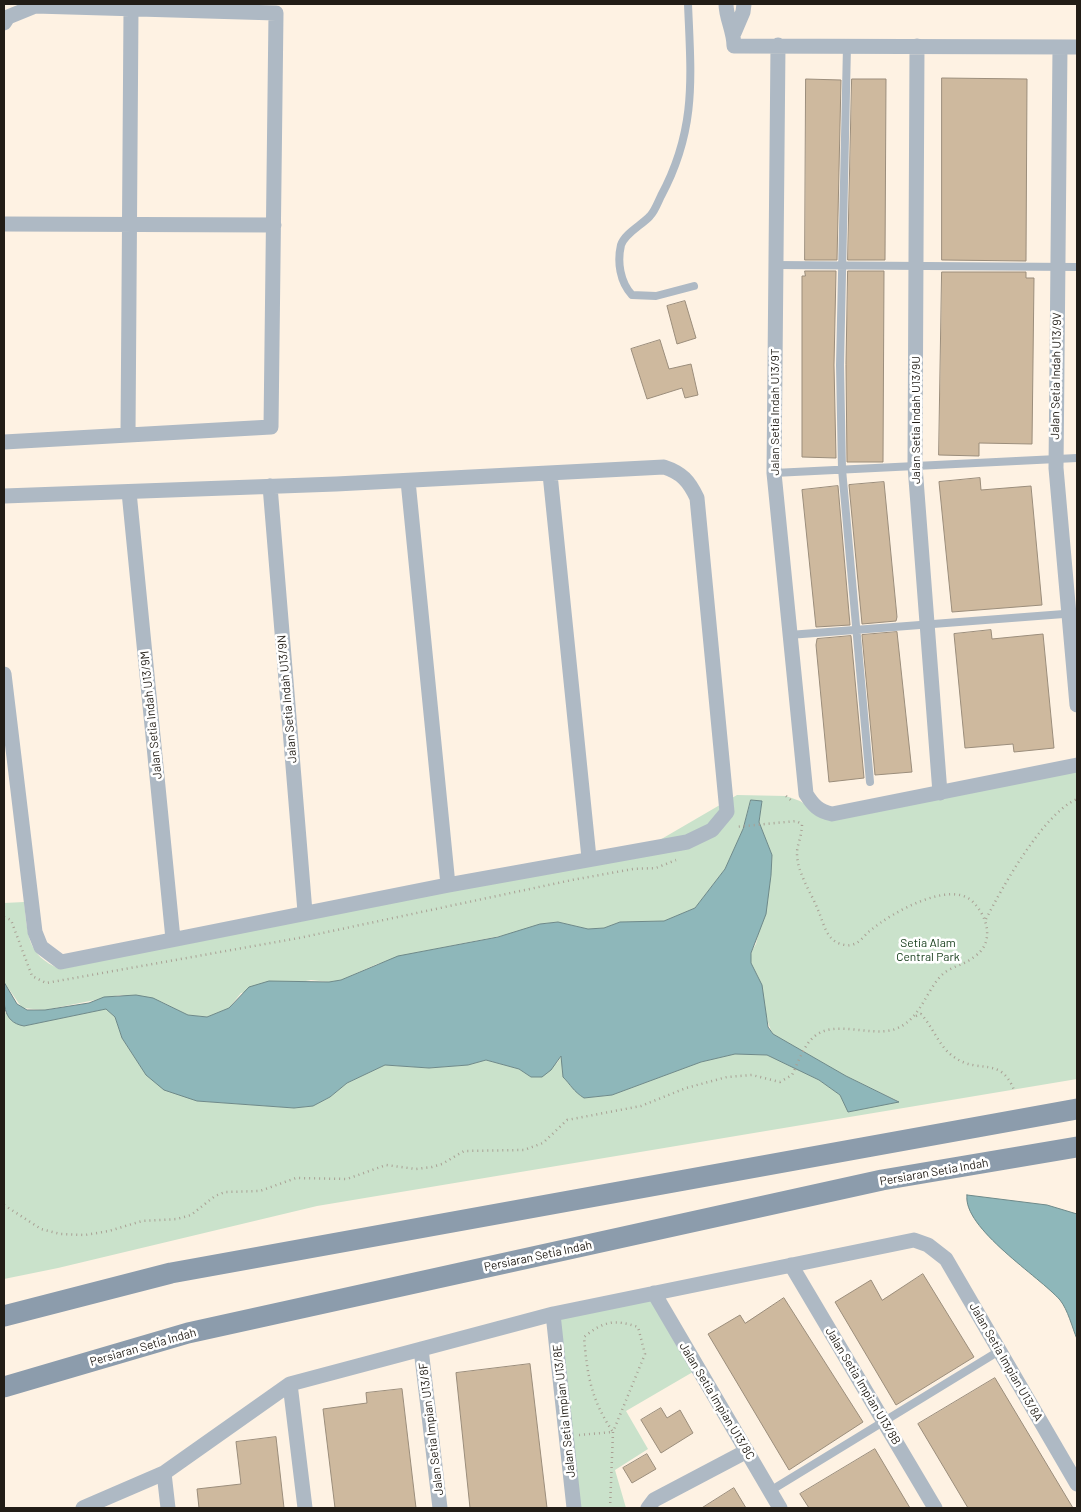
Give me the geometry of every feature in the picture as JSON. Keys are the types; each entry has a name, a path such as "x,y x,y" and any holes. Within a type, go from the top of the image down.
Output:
{"street":[{"path":"726,4 726,10 734,33 734,46 1077,47"},
{"path":"734,33 743,12 744,4"},
{"path":"4,23 8,17 35,6 131,10 254,8 276,13 271,427 4,442"},
{"path":"128,434 131,10"},
{"name":"Jalan Setia Indah U13/9T","path":"778,45 774,473 806,794 813,805 821,812 832,814 1077,765"},
{"name":"Jalan Setia Indah U13/9U","path":"917,46 915,466 940,793"},
{"name":"Jalan Setia Indah U13/9V","path":"1060,47 1056,460 1073,613 1077,705"},
{"path":"4,224 274,225"},
{"path":"4,496 408,481 664,467 679,472 691,484 697,498 727,812 712,830 687,842 589,858 306,912 61,962 41,946 35,932 4,674"},
{"path":"550,474 589,858"},
{"path":"408,481 448,885"},
{"name":"Jalan Setia Indah U13/9N","path":"270,486 306,912"},
{"name":"Jalan Setia Indah U13/9M","path":"129,492 173,939"},
{"path":"4,1316 171,1273 1077,1109"},
{"name":"Persiaran Setia Indah","path":"4,1387 188,1333 882,1180 1077,1147"},
{"name":"Jalan Setia Impian U13/8A","path":"791,1265 914,1240 928,1245 946,1259 1077,1484"},
{"path":"83,1508 164,1473 290,1384 553,1314 791,1265"},
{"name":"Jalan Setia Impian U13/8B","path":"791,1265 935,1508"},
{"name":"Jalan Setia Impian U13/8C","path":"654,1293 780,1508"},
{"name":"Jalan Setia Impian U13/8E","path":"553,1314 574,1508"},
{"name":"Jalan Setia Impian U13/8F","path":"421,1349 440,1508"},
{"path":"290,1384 304,1508"},
{"path":"648,1508 654,1500 747,1452"},
{"path":"164,1473 168,1508"}],"lane":[{"path":"688,4 691,95 686,133 673,173 658,202 651,215 622,243 620,257 625,288 632,295 656,296 694,286"},
{"path":"847,46 840,365 842,469 870,782"},
{"path":"775,265 1077,267"},
{"path":"774,473 1077,458"},
{"path":"789,635 1073,613"},
{"path":"770,1491 999,1350"}],"path":[{"path":"986,919 1004,885 1053,817 1067,804 1077,799"},
{"path":"737,826 796,821 802,824 802,837 797,852 799,865 827,932 837,943 850,946 889,917 925,900 946,894 960,894 972,900 986,919 988,928 981,953 948,969 939,978 924,1004 914,1016"},
{"path":"4,1205 42,1229 60,1234 85,1235 109,1231 142,1221 177,1219 191,1215 215,1196 225,1192 260,1191 296,1178 347,1179 386,1165 416,1168 432,1167 442,1164 464,1151 524,1150 543,1143 567,1120 641,1106 686,1088 727,1077 752,1075 780,1082 792,1075 814,1036 824,1031 839,1029 878,1032 894,1029 914,1016 921,1014 941,1044 954,1057 966,1063 1002,1070 1009,1077 1014,1090"},
{"path":"610,1508 612,1432 645,1354 638,1327 618,1321 597,1326 584,1337 586,1368 598,1410 612,1432"},
{"path":"566,1437 612,1432"}],"green space":[{"name":"Setia Alam Central Park","path":"1077,767 1077,1079 317,1206 58,1268 4,1279 4,1011 12,1021 24,1026 106,1009 115,1017 122,1038 146,1075 197,1101 294,1108 313,1106 330,1097 347,1083 385,1065 429,1068 468,1065 486,1060 519,1069 531,1077 557,1063 562,1055 563,1077 584,1098 612,1095 701,1062 735,1054 767,1055 819,1080 840,1095 849,1112 898,1101 846,1076 773,1034 770,1028 758,977 750,958 756,944 771,875 772,855 759,822 762,801 751,800 743,829 725,869 695,908 664,921 620,922 604,928 588,929 558,922 540,924 510,934 419,952 377,964 341,980 329,982 311,980 241,993 229,1008 207,1017 188,1015 162,1002 120,995 45,1010 22,1008 4,982 4,903 24,902 28,934 35,950 41,957 60,969 634,855 737,795 786,796 800,801 820,814"},
{"path":"654,1293 698,1369 626,1411 648,1449 615,1470 626,1508 574,1508 553,1314"}],"water":[{"path":"751,800 762,801 759,822 772,855 766,914 751,953 751,963 762,985 768,1027 773,1034 846,1076 899,1102 848,1112 840,1095 819,1080 767,1055 735,1054 701,1062 612,1095 584,1098 563,1077 561,1056 551,1070 542,1077 531,1077 519,1069 486,1060 468,1065 429,1068 385,1065 347,1083 330,1097 313,1106 294,1108 197,1101 164,1090 146,1075 122,1038 115,1017 106,1009 24,1026 11,1020 5,1010 4,982 17,1004 27,1010 45,1010 89,1003 104,997 136,995 153,998 188,1015 207,1017 229,1008 249,987 269,981 329,982 341,980 398,956 498,937 540,924 558,922 588,929 604,928 620,922 664,921 695,908 725,869 743,829"},
{"path":"967,1195 1047,1205 1077,1214 1077,1339 1068,1314 1060,1300 989,1237 969,1208"}],"building":[{"path":"942,78 1027,79 1026,261 942,260"},
{"path":"806,79 841,80 837,260 805,260"},
{"path":"852,79 886,79 885,260 848,260"},
{"path":"805,271 836,271 834,365 836,458 802,457 802,276 805,276"},
{"path":"848,271 884,271 883,462 847,462 846,365"},
{"path":"942,272 1026,272 1026,278 1034,278 1032,444 979,443 979,456 939,455"},
{"path":"685,301 696,338 677,344 667,306"},
{"path":"660,340 669,369 691,364 698,395 685,398 682,388 647,399 631,349"},
{"path":"980,478 981,490 1031,486 1042,605 952,612 939,482"},
{"path":"884,482 897,617 896,621 862,624 849,485"},
{"path":"838,486 850,625 816,627 802,490"},
{"path":"991,630 992,639 1043,634 1054,748 1014,752 1013,744 965,748 954,634"},
{"path":"897,632 912,772 875,775 862,635"},
{"path":"851,636 864,778 829,782 816,645 817,639"},
{"path":"923,1274 974,1357 896,1405 835,1302 871,1280 882,1300"},
{"path":"784,1298 863,1422 789,1470 708,1334 740,1315 745,1323"},
{"path":"530,1364 547,1508 470,1508 456,1373"},
{"path":"995,1378 1073,1508 968,1508 918,1424"},
{"path":"402,1389 416,1508 335,1508 323,1409 367,1403 366,1393"},
{"path":"661,1408 667,1418 680,1410 693,1433 661,1453 641,1420"},
{"path":"276,1437 284,1508 199,1508 197,1489 241,1484 236,1442"},
{"path":"875,1449 910,1508 809,1508 800,1494"},
{"path":"647,1454 656,1469 632,1483 623,1468"},
{"path":"734,1488 746,1508 702,1508"}]}
